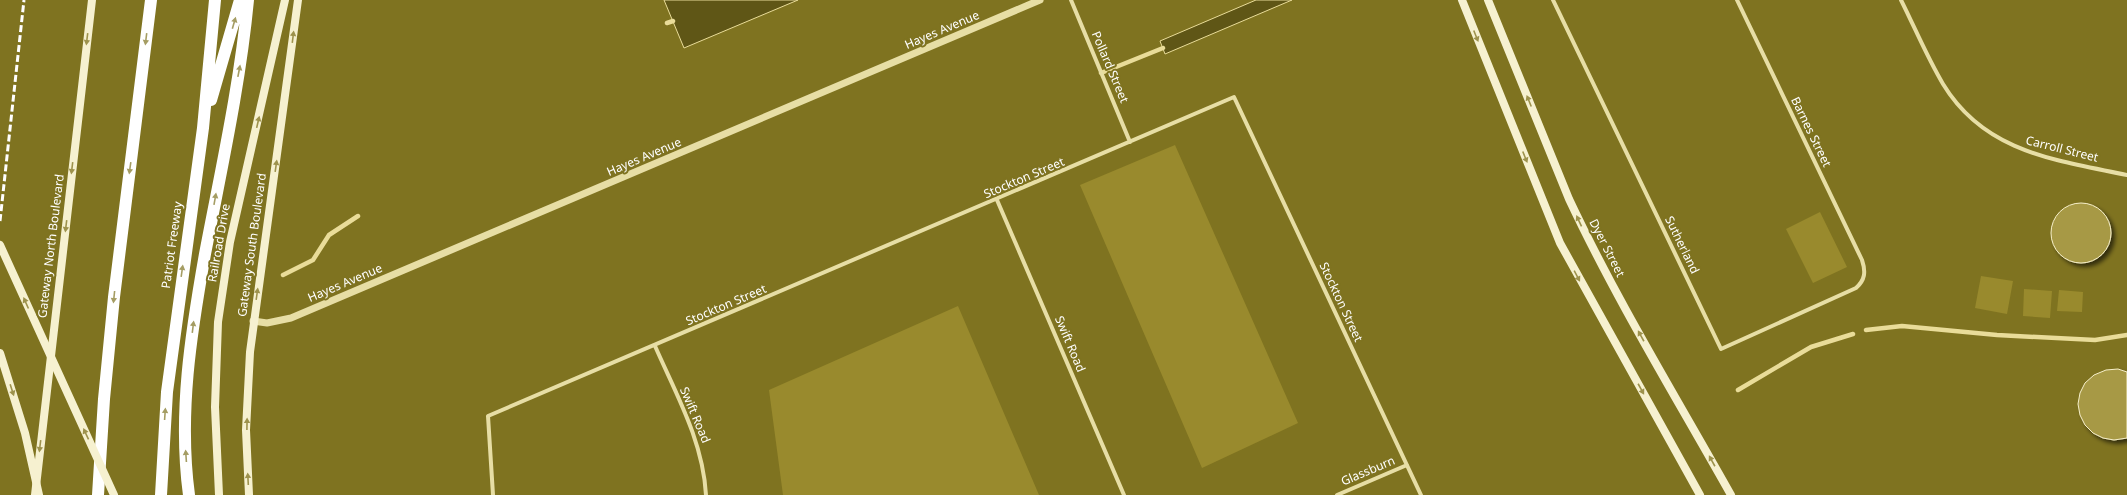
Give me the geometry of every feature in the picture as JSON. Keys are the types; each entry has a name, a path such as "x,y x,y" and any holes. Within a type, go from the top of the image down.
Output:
{"highway":[{"path":"98,495 104,399 114,297 151,0"},
{"name":"Patriot Freeway","path":"161,495 166,392 203,128 215,0"},
{"path":"203,128 240,0"},
{"path":"189,495 184,438 196,299 241,60 248,0"}],"main road":[{"name":"Gateway North Boulevard","path":"35,495 92,0"},
{"name":"Railroad Drive","path":"219,495 215,381 218,322 230,242 285,0"},
{"name":"Gateway South Boulevard","path":"249,495 246,430 249,360 253,321 298,0"},
{"path":"1462,0 1560,243 1700,495"},
{"name":"Dyer Street","path":"1488,0 1583,230 1615,290 1731,495"},
{"path":"0,245 114,495"},
{"path":"0,353 23,427 39,495"}],"street":[{"name":"Hayes Avenue","path":"253,321 267,323 291,318 1040,0"},
{"name":"Pollard Street","path":"1071,0 1130,142"},
{"name":"Sutherland","path":"1553,0 1721,349 1856,288 1861,283 1865,274"},
{"name":"Barnes Street","path":"1737,0 1862,260 1865,274"},
{"name":"Carroll Street","path":"1901,0 1944,85 1960,107 1981,127 2002,141 2036,155 2127,175"},
{"name":"Stockton Street","path":"493,495 488,416 997,200 1234,97 1421,495"},
{"name":"Swift Road","path":"997,200 1124,495"},
{"name":"Swift Road","path":"655,346 695,436 703,466 706,495"},
{"name":"Glassburn","path":"1337,495 1407,465"}],"shaded area":[{"path":"664,0 798,0 684,48"},
{"path":"1256,0 1292,0 1165,54 1160,41"},
{"path":"1175,145 1298,423 1202,468 1080,185"},
{"path":"1820,212 1847,267 1813,283 1786,229"},
{"path":"1981,276 2013,281 2007,314 1975,308"},
{"path":"2024,289 2052,291 2050,318 2023,316"},
{"path":"2059,290 2083,292 2082,312 2057,311"},
{"path":"958,306 1039,495 783,495 769,390"}],"building":[{"path":"2075,203 2087,203 2098,208 2106,216 2111,227 2109,245 2098,258 2087,263 2075,263 2064,258 2056,250 2051,239 2051,227 2056,216 2064,208"},
{"path":"2118,369 2127,372 2127,438 2114,440 2103,438 2093,433 2085,425 2080,415 2078,404 2080,393 2085,383 2094,375 2106,370"}],"waterway":[{"path":"667,23 673,21"},
{"path":"1101,73 1163,48"},
{"path":"283,275 313,260 329,235 358,216"},
{"path":"1866,330 1902,326 1997,335 2095,340 2127,335"},
{"path":"1738,390 1811,347 1853,334"}],"railway":[{"path":"0,221 24,0"}]}
